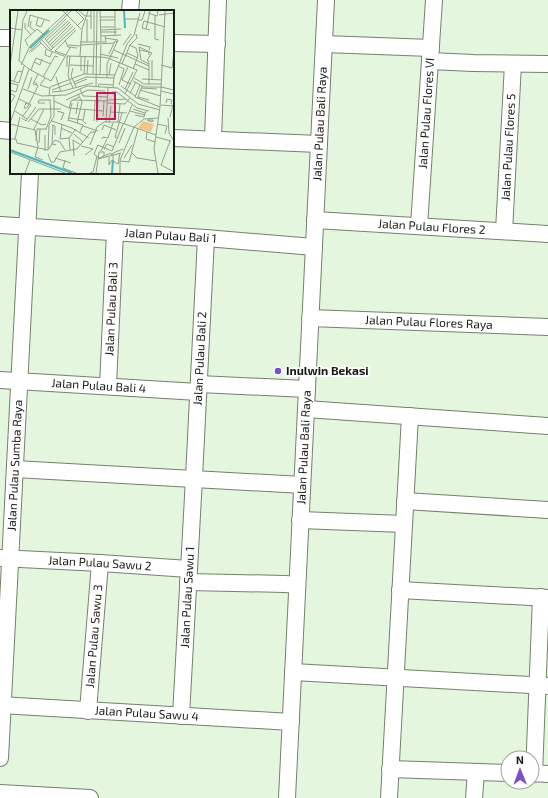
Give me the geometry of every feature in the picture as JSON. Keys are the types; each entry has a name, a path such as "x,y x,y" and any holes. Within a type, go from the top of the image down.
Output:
{"street":[{"path":"213,139 218,0"},
{"name":"Jalan Pulau Bali Raya","path":"287,798 326,0"},
{"name":"Jalan Pulau Flores VI","path":"419,226 434,0"},
{"path":"174,43 216,44"},
{"path":"324,44 430,54 513,64 548,64"},
{"name":"Jalan Pulau Flores 5","path":"504,231 513,64"},
{"path":"0,130 10,131"},
{"path":"174,138 319,144"},
{"name":"Jalan Pulau Sumba Raya","path":"0,758 5,559 15,469 30,174"},
{"name":"Jalan Pulau Flores 2","path":"315,220 548,234"},
{"name":"Jalan Pulau Bali 1","path":"0,225 206,238 314,247"},
{"name":"Jalan Pulau Bali 3","path":"108,386 115,232"},
{"name":"Jalan Pulau Bali 2","path":"194,478 206,238"},
{"name":"Jalan Pulau Flores Raya","path":"310,318 548,327"},
{"name":"Jalan Pulau Bali 4","path":"0,380 108,386 307,389"},
{"path":"306,409 548,426"},
{"path":"389,798 410,416"},
{"path":"15,469 302,484"},
{"name":"Jalan Pulau Sawu 1","path":"181,716 194,478"},
{"path":"405,501 548,510"},
{"path":"300,520 404,524"},
{"name":"Jalan Pulau Sawu 2","path":"5,559 100,563 189,575 297,586"},
{"name":"Jalan Pulau Sawu 3","path":"88,710 100,563"},
{"path":"400,590 545,597 543,686 539,750"},
{"path":"293,672 543,686"},
{"name":"Jalan Pulau Sawu 4","path":"1,705 291,722"},
{"path":"390,769 500,773"},
{"path":"474,798 476,772"},
{"path":"0,793 90,798"}],"place":[{"name":"Inulwin Bekasi","path":"278,371"}]}
